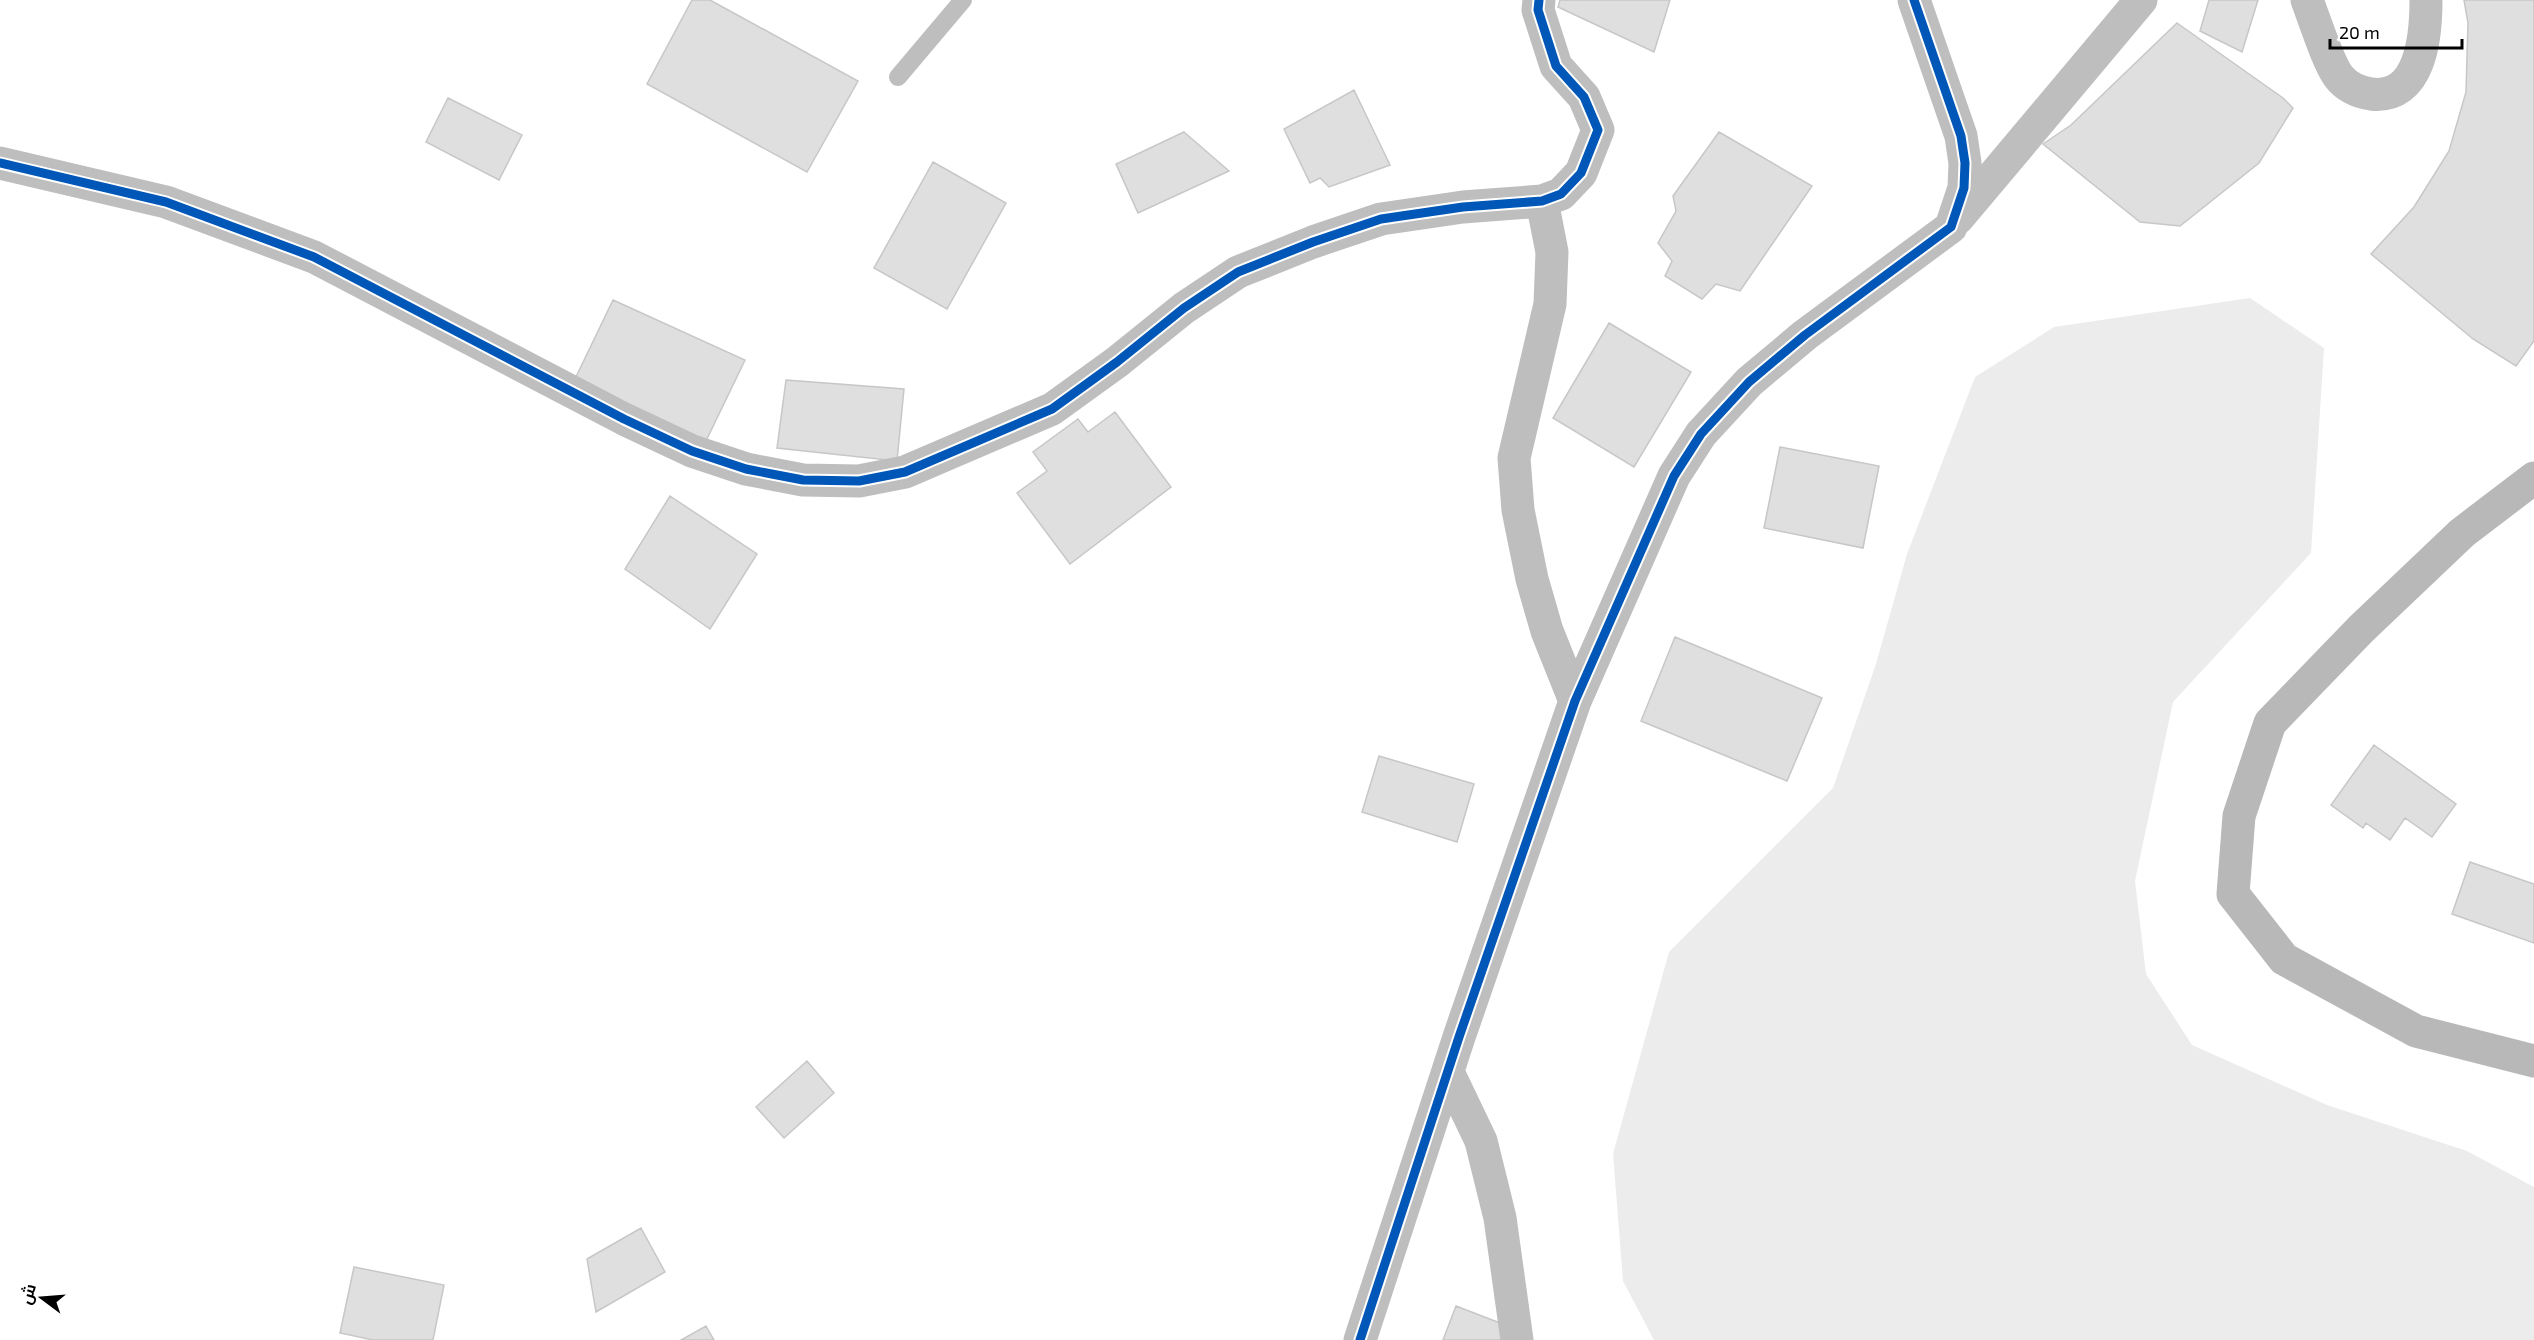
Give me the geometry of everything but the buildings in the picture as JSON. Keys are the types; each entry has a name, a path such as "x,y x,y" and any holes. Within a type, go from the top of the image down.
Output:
{"main road":[{"path":"2534,478 2462,533 2361,629 2270,723 2239,816 2233,894 2284,959 2416,1031 2534,1061"}],"street":[{"path":"0,163 166,202 314,257 624,419 692,451 746,469 803,480 859,481 905,472 1052,409 1117,362 1184,308 1238,272 1381,219 1463,207 1542,201 1561,194 1581,172 1598,130 1584,97 1556,66 1538,10 1539,0"},
{"path":"1914,0 1961,135 1965,163 1964,188 1951,227"},
{"path":"1360,1340 1448,1072 1575,701 1674,476 1701,434 1749,382 1806,335 1951,227 2141,0"},
{"path":"2307,0 2337,75 2348,86 2363,93 2378,94 2395,90 2409,79 2417,64 2425,39 2426,0"},
{"path":"1542,201 1552,252 1550,304 1514,458 1518,510 1532,579 1547,631 1575,701"},
{"path":"1448,1072 1481,1141 1500,1218 1517,1340"}],"lane":[{"path":"898,77 963,0"}],"shaded area":[{"path":"2250,298 2324,348 2311,553 2173,702 2135,881 2146,974 2192,1045 2327,1105 2467,1151 2534,1187 2534,1340 1654,1340 1623,1281 1613,1154 1669,952 1833,788 1876,664 1907,554 1975,377 2054,327"}],"cycle path":[{"path":"0,163 166,202 314,257 624,419 692,451 746,469 803,480 859,481 905,472 1052,409 1117,362 1184,308 1238,272 1313,242 1381,219 1463,207 1542,201 1561,194 1581,173 1598,130 1584,97 1556,66 1538,10 1539,0"},
{"path":"1360,1340 1459,1037 1575,701 1674,476 1701,434 1749,382 1805,335 1951,227 1964,188 1965,163 1961,136 1914,0"}]}
